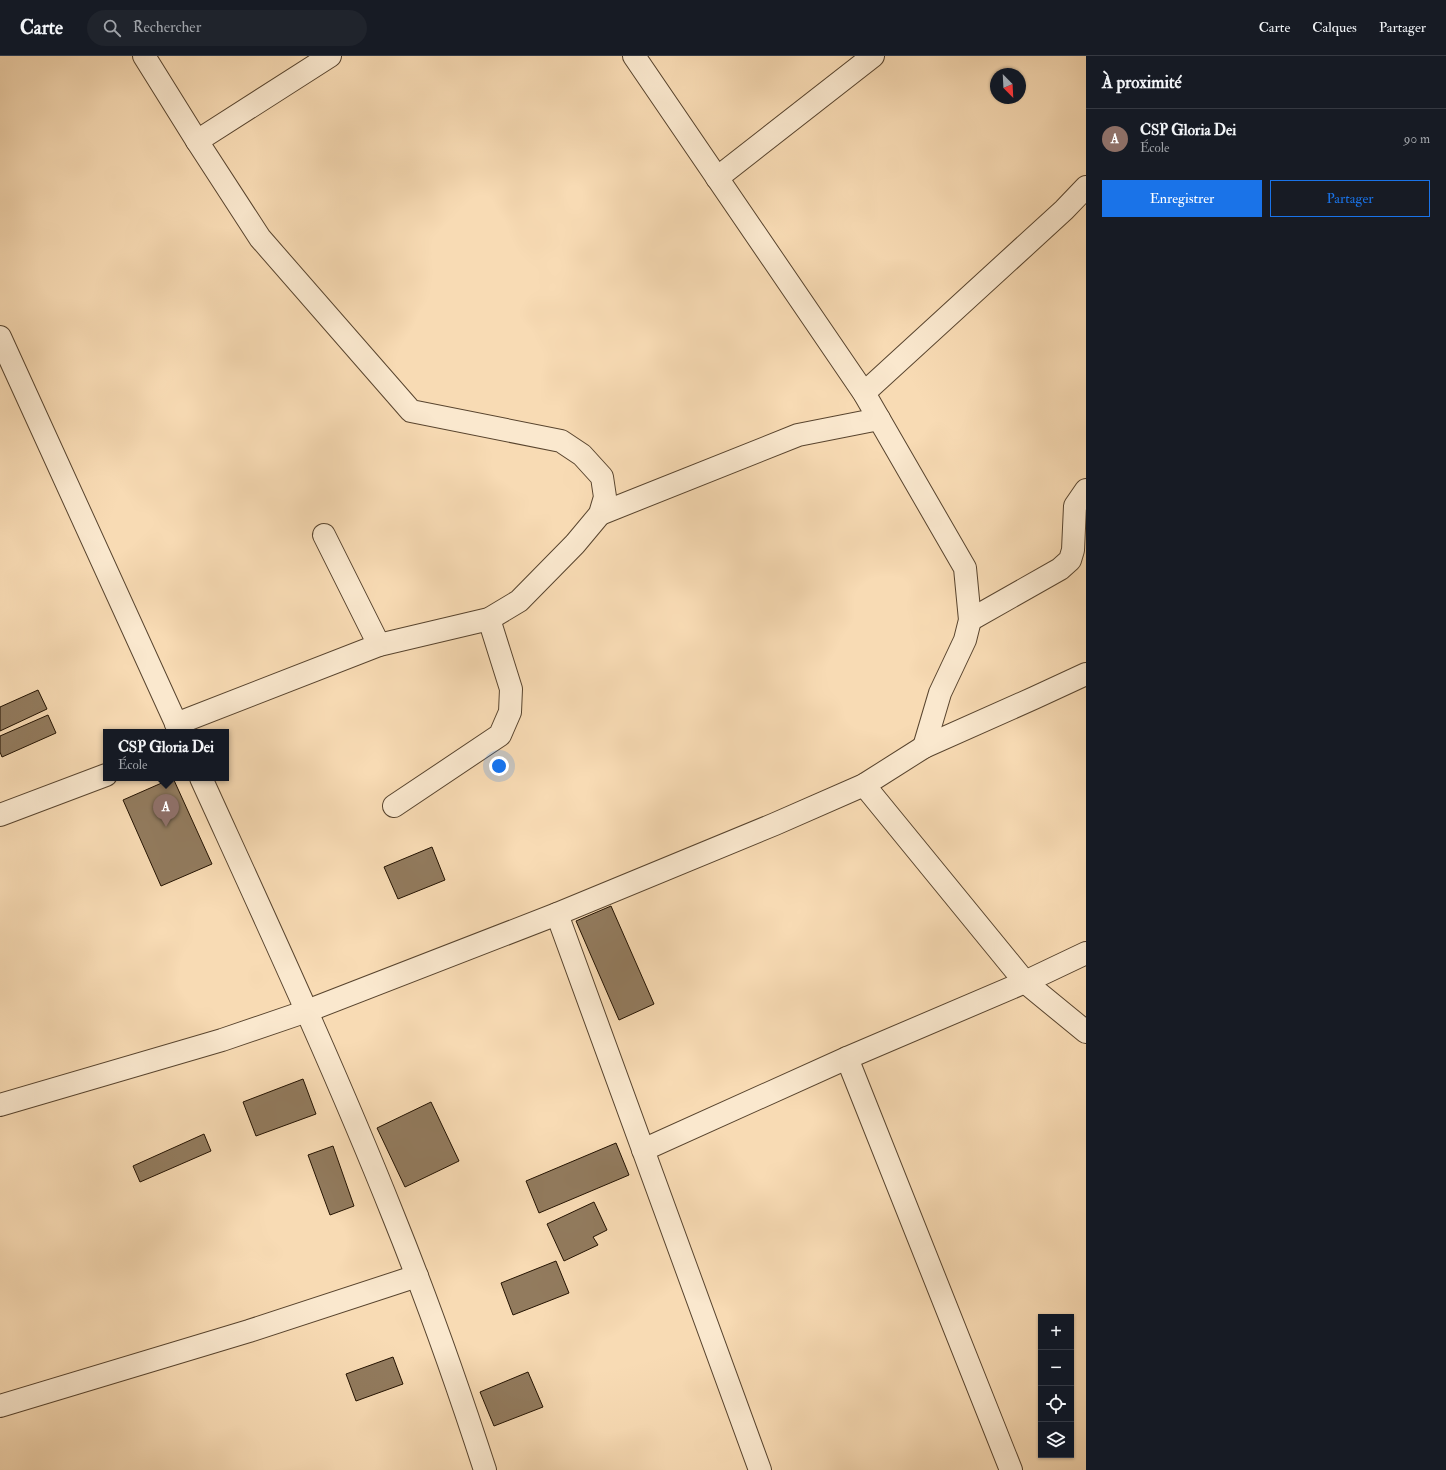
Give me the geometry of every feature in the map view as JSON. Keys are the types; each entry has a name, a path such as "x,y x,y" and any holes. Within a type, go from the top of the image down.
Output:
{"street":[{"path":"0,338 178,728 379,645 489,620 518,601 575,544 600,514 605,497 602,477 582,455 561,441 411,411 260,238 144,56"},
{"path":"197,141 330,56"},
{"path":"634,56 864,393 965,568 970,620 965,640 940,693 924,747"},
{"path":"717,178 873,56"},
{"path":"864,393 1064,210 1086,187"},
{"path":"600,514 798,435 879,419"},
{"path":"970,620 1060,569 1070,560 1073,550 1075,506 1086,490"},
{"path":"324,535 379,645"},
{"path":"394,806 500,735 510,712 512,688 489,620"},
{"path":"0,1105 222,1040 307,1011 557,914 775,824 864,785 924,747 1086,674"},
{"path":"0,816 103,776"},
{"path":"202,781 307,1011 393,1215 449,1360 485,1470"},
{"path":"864,785 1025,982 1086,1032"},
{"path":"557,914 760,1470"},
{"path":"643,1150 846,1058 1025,982 1086,953"},
{"path":"846,1058 1011,1470"},
{"path":"0,1406 249,1331 417,1276"}],"building":[{"path":"38,690 47,709 0,731 0,707"},
{"path":"48,715 56,733 2,757 0,752 0,736"},
{"path":"166,781 174,781 212,864 161,886 123,800"},
{"path":"432,847 445,880 398,899 384,867"},
{"path":"611,906 654,1004 619,1020 576,921"},
{"path":"303,1079 316,1114 256,1136 243,1102"},
{"path":"431,1102 459,1161 405,1187 377,1128"},
{"path":"204,1134 211,1151 140,1182 133,1166"},
{"path":"616,1143 629,1175 539,1213 526,1181"},
{"path":"333,1146 354,1206 330,1215 308,1155"},
{"path":"594,1202 607,1230 593,1237 598,1245 564,1261 547,1224"},
{"path":"556,1261 569,1293 513,1315 501,1283"},
{"path":"393,1357 403,1384 356,1401 346,1374"},
{"path":"528,1372 543,1407 494,1426 480,1392"}],"place":[{"name":"CSP Gloria Dei","path":"166,827"}]}
